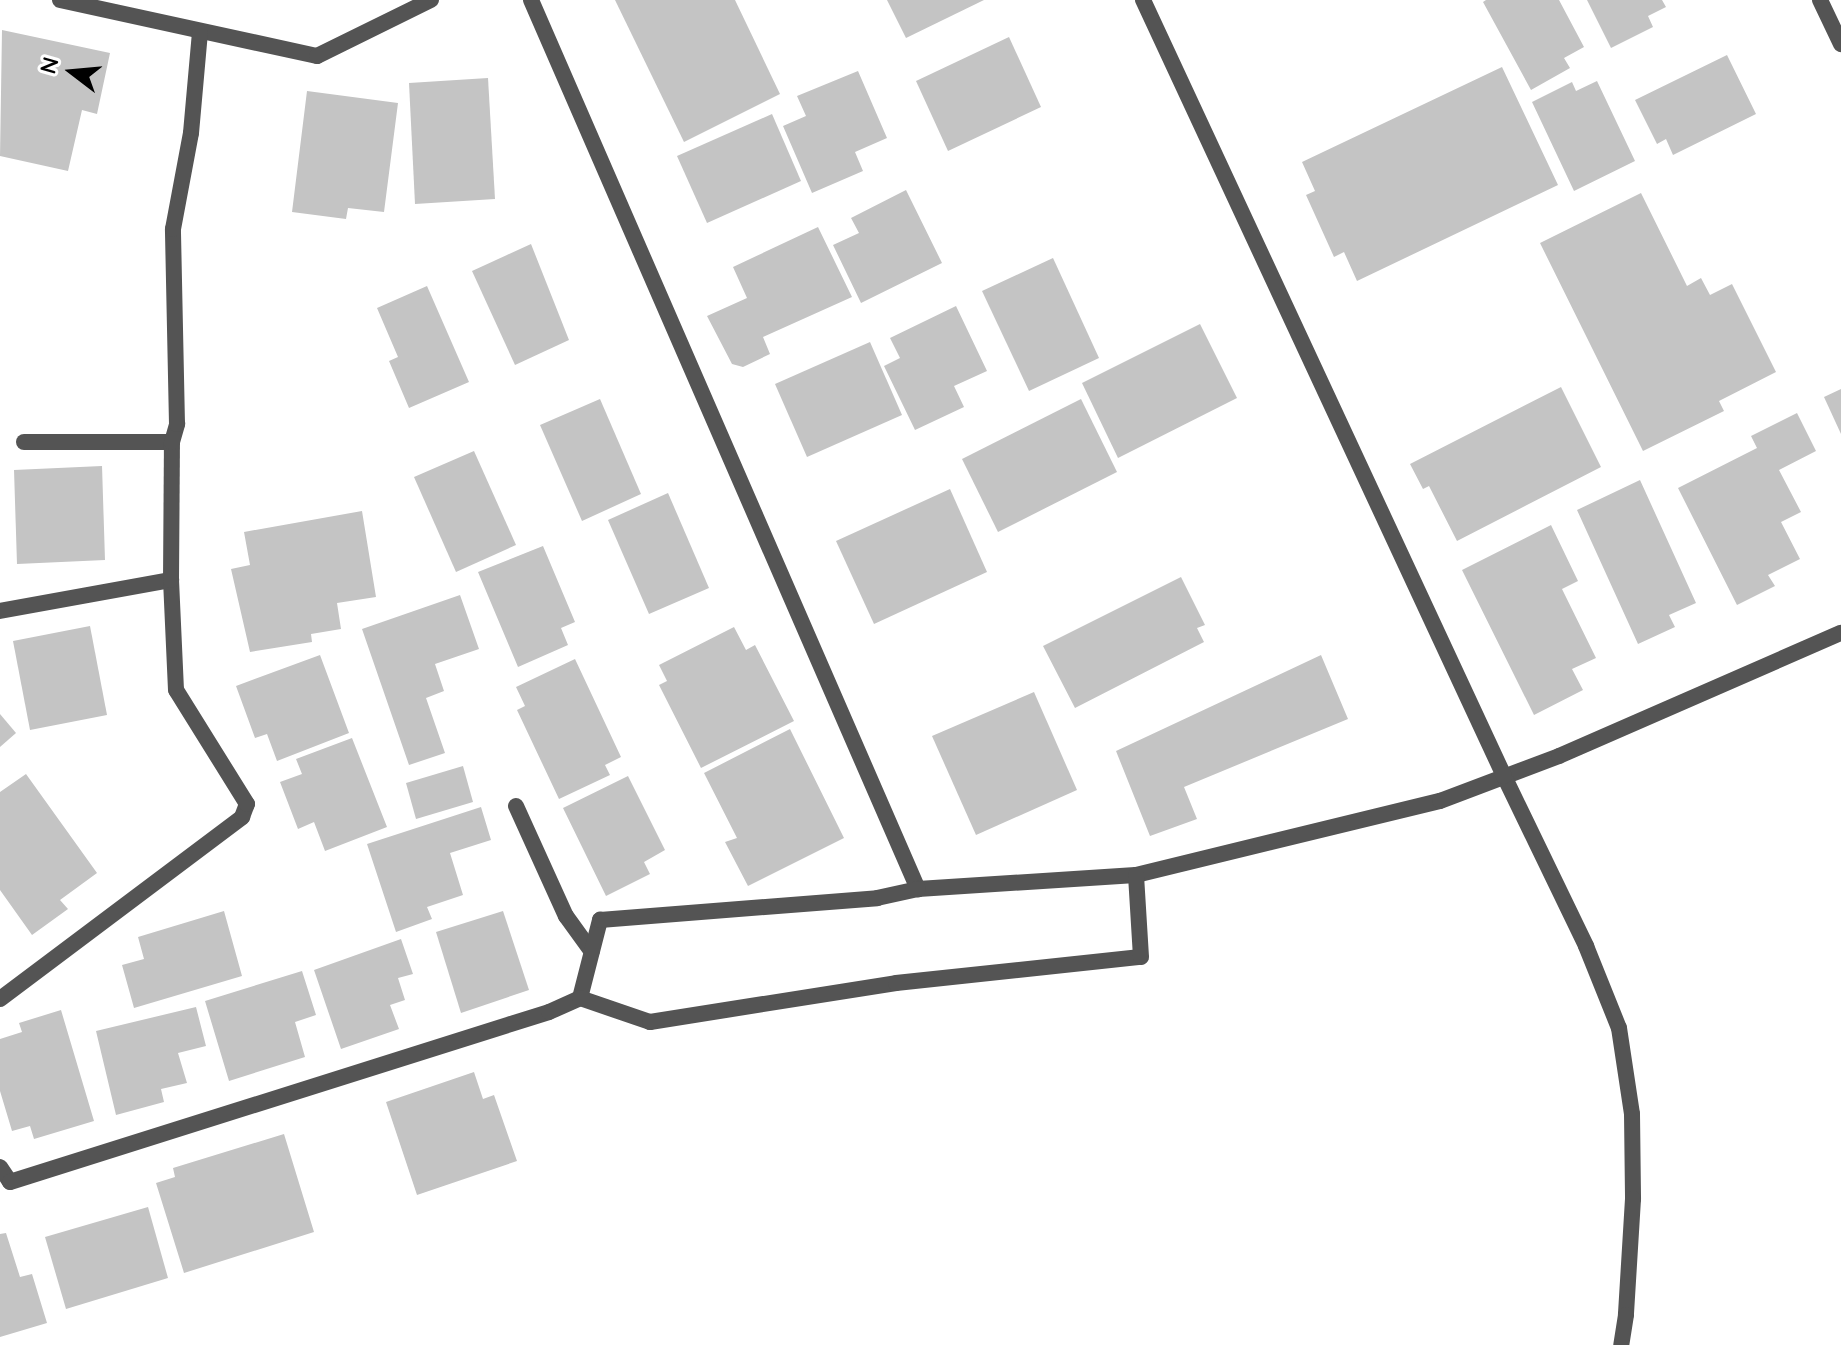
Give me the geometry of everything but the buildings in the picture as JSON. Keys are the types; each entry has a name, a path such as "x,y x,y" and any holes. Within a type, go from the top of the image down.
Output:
{"street":[{"path":"60,0 317,56 431,0"},
{"path":"531,0 918,889"},
{"path":"1143,0 1586,946 1619,1028 1632,1114 1633,1199 1626,1315 1621,1345"},
{"path":"1820,0 1841,44"},
{"path":"0,999 242,817 247,804 176,690 171,580 172,442 177,424 173,229 191,133 200,32"},
{"path":"24,442 172,442"},
{"path":"0,611 171,580"},
{"path":"580,998 600,920 877,898 918,889 1136,875 1440,801 1841,633"},
{"path":"516,806 560,906 592,952"},
{"path":"0,1167 10,1182 549,1012 580,998 650,1022 896,983 1141,957 1136,875"}]}
